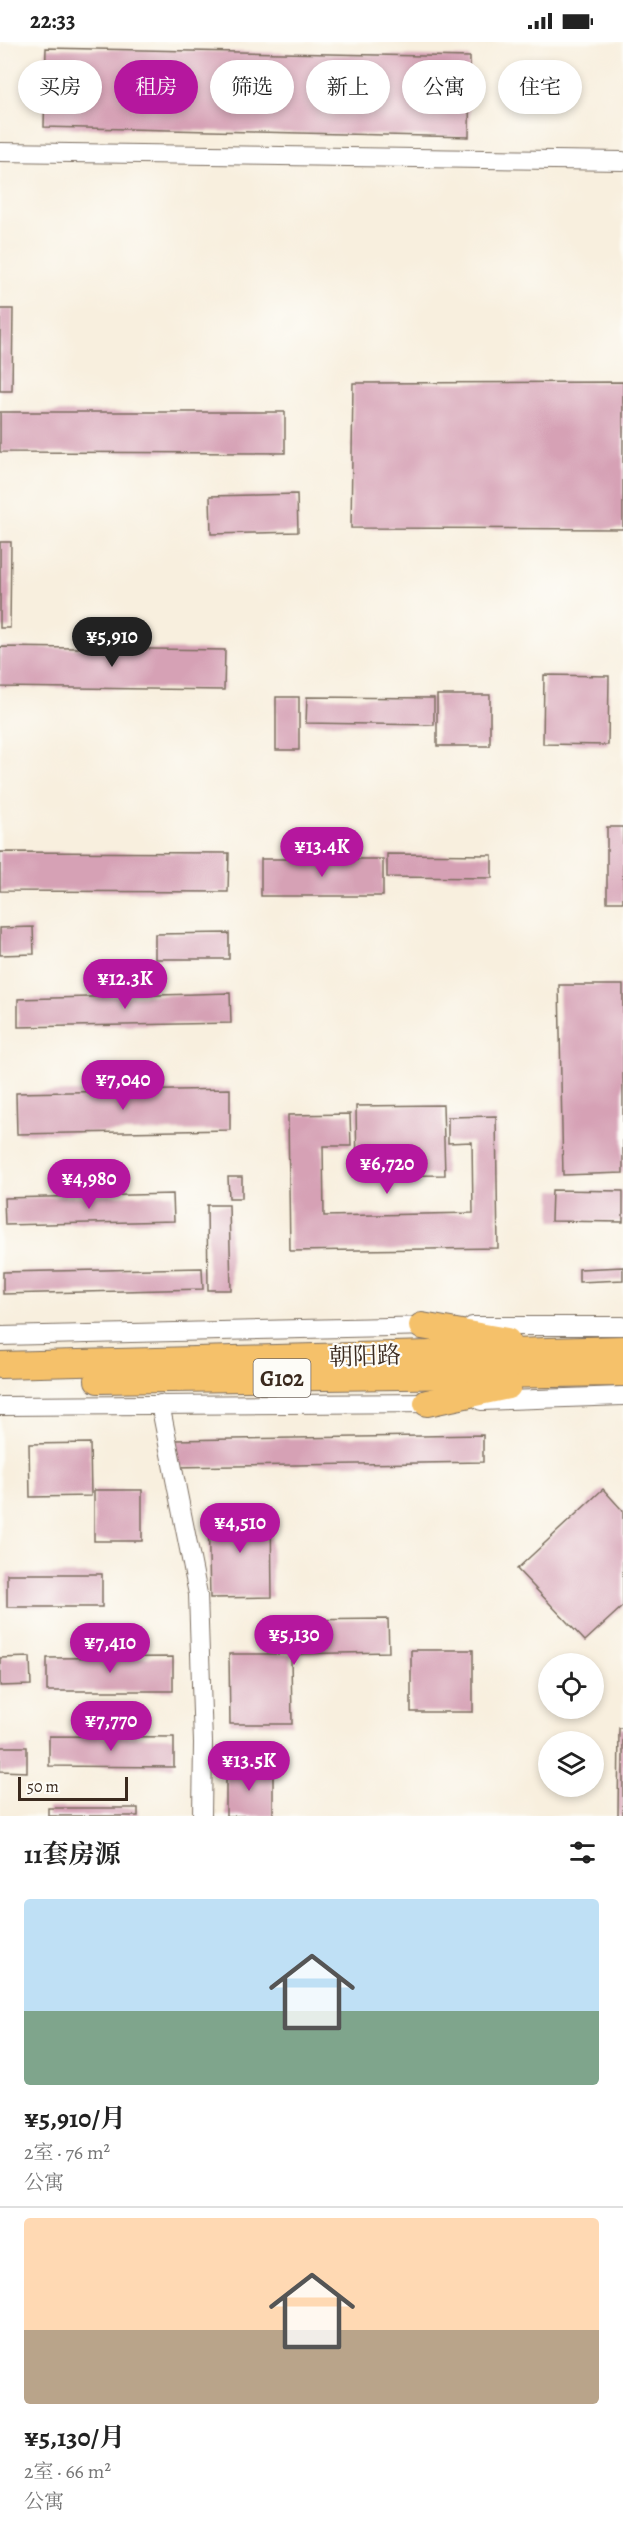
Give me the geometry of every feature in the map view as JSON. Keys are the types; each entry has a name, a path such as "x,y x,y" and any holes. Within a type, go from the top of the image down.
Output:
{"highway":[{"path":"422,1326 564,1362"},
{"name":"朝阳路","path":"0,1381 564,1362 623,1349"},
{"path":"427,1403 564,1362"},
{"name":"朝阳路","path":"0,1365 564,1362 623,1373"}],"street":[{"path":"0,152 623,161"},
{"name":"朝阳路","path":"0,1336 422,1326 623,1326"},
{"name":"朝阳路","path":"0,1406 427,1403 623,1396"},
{"path":"160,1404 198,1594 203,1743 202,1816"}],"building":[{"path":"46,48 470,57 470,60 402,60 402,114 469,114 469,137 44,127 44,114 102,114 102,60 46,60"},
{"path":"0,309 13,309 12,391 0,391"},
{"path":"623,382 623,529 351,528 353,383"},
{"path":"0,412 285,412 285,453 0,452"},
{"path":"297,494 298,532 211,534 210,496"},
{"path":"0,542 11,542 10,628 0,628"},
{"path":"0,647 225,650 224,690 0,687"},
{"path":"544,675 609,676 608,745 543,744"},
{"path":"437,695 490,695 490,746 437,746"},
{"path":"276,697 299,697 299,750 276,750"},
{"path":"307,697 434,698 434,725 306,723"},
{"path":"607,827 623,827 623,902 607,902"},
{"path":"0,852 229,853 228,892 0,891"},
{"path":"387,854 492,855 492,878 387,877"},
{"path":"261,859 383,859 383,896 261,896"},
{"path":"33,927 34,954 0,955 0,928"},
{"path":"229,933 229,959 155,959 155,934"},
{"path":"559,985 623,985 623,1173 563,1175"},
{"path":"230,993 231,1023 18,1027 18,999"},
{"path":"230,1089 230,1130 17,1134 16,1093"},
{"path":"443,1105 445,1175 357,1176 356,1106"},
{"path":"350,1114 351,1146 323,1146 324,1216 473,1213 472,1142 448,1143 448,1117 496,1116 498,1248 290,1251 288,1115"},
{"path":"228,1177 242,1177 242,1198 229,1198"},
{"path":"552,1190 623,1191 623,1222 551,1221"},
{"path":"173,1194 174,1221 5,1225 4,1198"},
{"path":"207,1205 229,1205 231,1290 208,1290"},
{"path":"623,1267 623,1280 579,1282 579,1269"},
{"path":"202,1268 203,1289 3,1294 3,1272"},
{"path":"483,1435 483,1462 176,1467 175,1440"},
{"path":"90,1443 91,1496 30,1497 29,1444"},
{"path":"603,1489 623,1511 623,1606 585,1641 517,1569"},
{"path":"94,1490 142,1490 142,1541 94,1541"},
{"path":"271,1511 272,1597 210,1598 208,1512"},
{"path":"7,1574 102,1574 102,1607 7,1607"},
{"path":"388,1619 389,1652 291,1654 290,1620"},
{"path":"411,1650 473,1650 473,1712 411,1712"},
{"path":"229,1654 291,1654 292,1724 230,1724"},
{"path":"30,1657 31,1685 0,1686 0,1658"},
{"path":"173,1657 173,1691 47,1691 47,1658"},
{"path":"619,1728 623,1728 623,1816 618,1816"},
{"path":"49,1736 174,1737 174,1767 49,1766"},
{"path":"0,1747 27,1747 27,1772 0,1771"},
{"path":"226,1767 273,1767 273,1816 226,1816"},
{"path":"48,1808 138,1808 138,1816 48,1816"}]}
